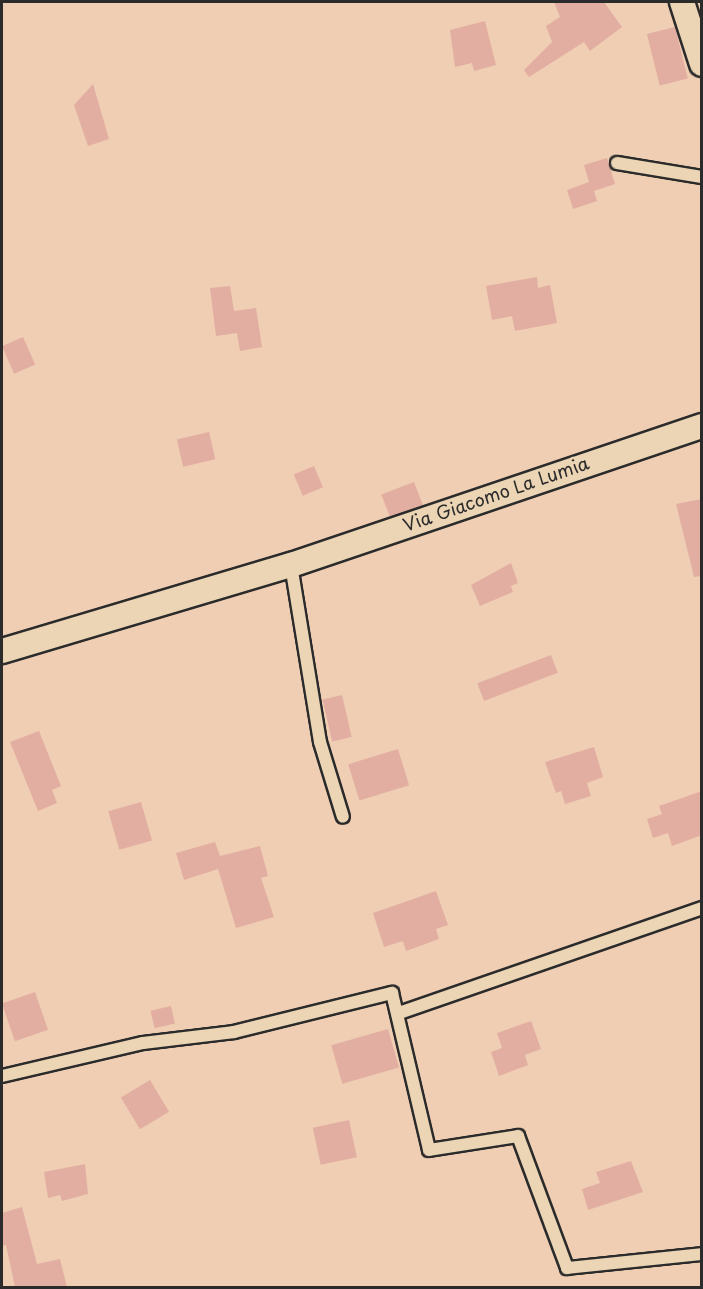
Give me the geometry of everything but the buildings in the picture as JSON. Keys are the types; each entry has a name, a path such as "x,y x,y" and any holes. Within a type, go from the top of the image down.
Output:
{"street":[{"path":"682,2 702,64"},
{"name":"Via Giacomo La Lumia","path":"2,651 291,565 702,426"}],"lane":[{"path":"617,162 702,177"},
{"path":"291,565 320,742 343,817"},
{"path":"399,1012 702,908"},
{"path":"2,1076 143,1043 234,1032 392,993 399,1012 429,1150 518,1136 567,1269 702,1254"}]}
